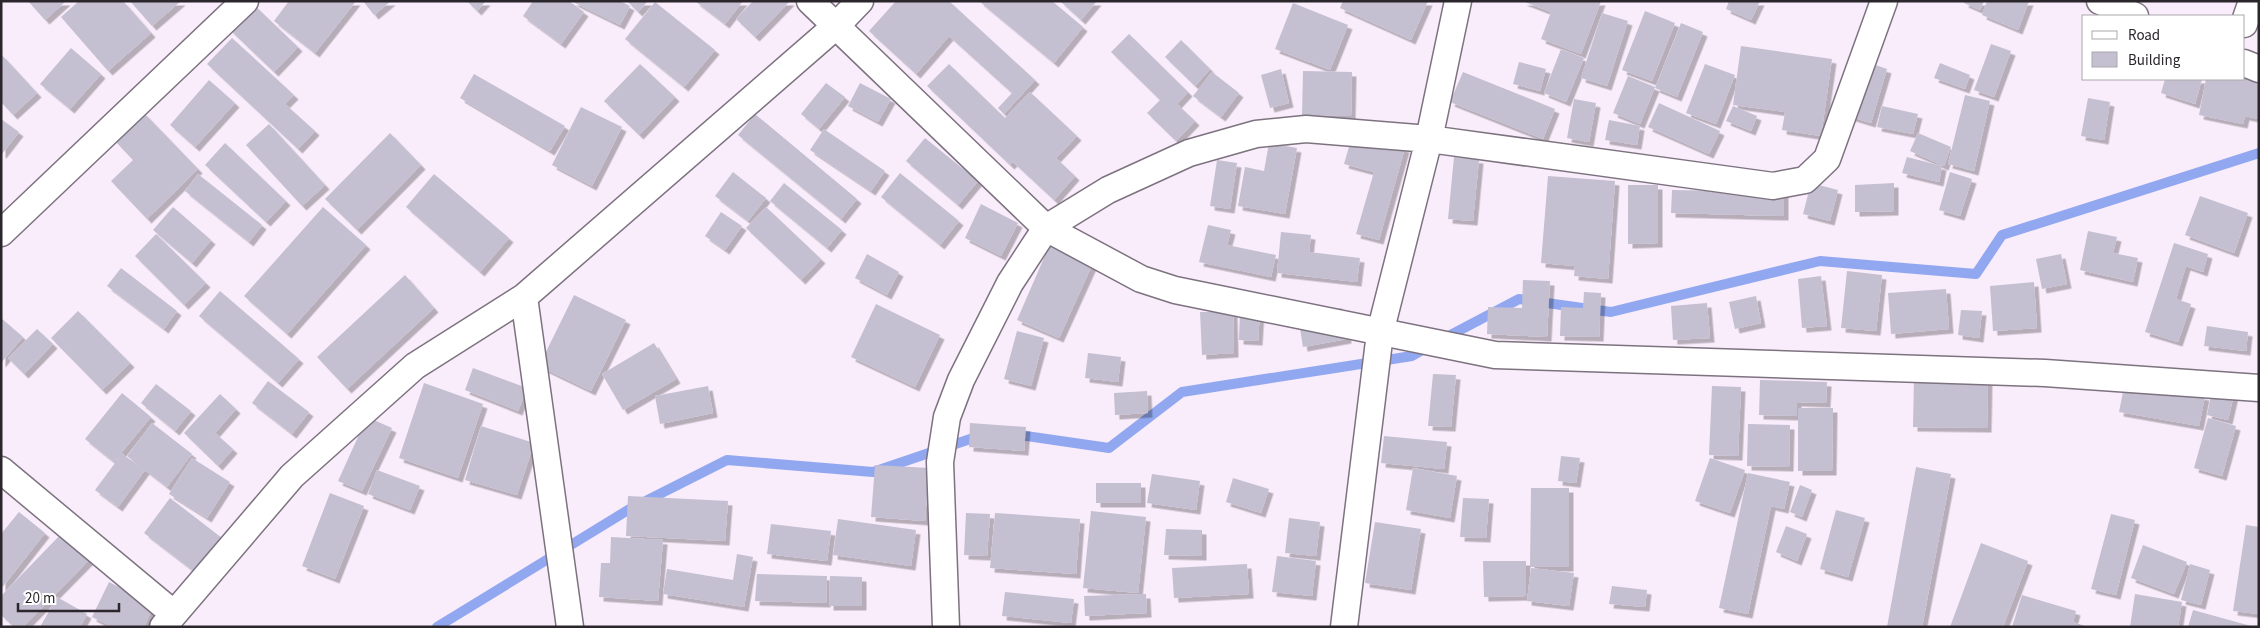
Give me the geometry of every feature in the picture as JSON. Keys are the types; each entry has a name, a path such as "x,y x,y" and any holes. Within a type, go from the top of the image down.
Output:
{"street":[{"path":"1,232 245,1"},
{"path":"810,1 1046,228 1141,280 1166,287 1380,333 1495,355 2045,373 2259,388"},
{"path":"1,470 168,620 292,476 415,366 524,297 836,26 860,1"},
{"path":"1344,627 1380,333 1429,139 1458,1"},
{"path":"946,627 940,462 947,416 960,380 1010,283 1046,228 1108,190 1189,153 1256,134 1306,129 1429,139 1773,186 1805,180 1827,159 1884,1"},
{"path":"2100,1 2132,15"},
{"path":"2245,21 2252,1"},
{"path":"2245,63 2259,69"},
{"path":"524,297 570,627"}],"building":[{"path":"28,1 66,1 45,20"},
{"path":"79,1 123,1 151,33 108,71 61,17"},
{"path":"130,1 181,1 152,26"},
{"path":"289,1 356,1 315,53 274,21"},
{"path":"363,1 391,1 374,15"},
{"path":"467,1 486,1 477,11"},
{"path":"533,1 569,1 584,12 561,44 523,16"},
{"path":"571,1 620,1 630,6 620,25"},
{"path":"627,1 648,1 638,12"},
{"path":"695,1 743,1 725,24"},
{"path":"753,1 790,1 755,37 736,19"},
{"path":"896,1 949,1 1035,80 1004,114 998,108 1012,93 949,36 916,74 869,31"},
{"path":"979,1 1052,1 1083,27 1054,63"},
{"path":"1060,1 1097,1 1081,20"},
{"path":"1343,1 1428,1 1411,40 1340,8"},
{"path":"1522,1 1601,1 1581,54 1541,39 1551,12"},
{"path":"1729,1 1760,1 1751,20 1726,9"},
{"path":"1965,1 1984,1 1980,10 1964,3"},
{"path":"1987,1 2029,1 2018,30 1982,15"},
{"path":"655,2 715,50 684,87 625,39"},
{"path":"1293,3 1348,25 1330,70 1275,49"},
{"path":"253,4 298,47 274,72 229,29"},
{"path":"1645,11 1675,23 1652,81 1622,70"},
{"path":"1602,13 1628,21 1607,86 1581,78"},
{"path":"1681,23 1703,32 1677,97 1655,88"},
{"path":"1129,34 1188,92 1177,104 1195,121 1176,141 1147,113 1160,100 1111,52"},
{"path":"232,38 294,95 285,104 315,131 298,149 207,64"},
{"path":"1181,40 1210,69 1195,86 1165,57"},
{"path":"1991,44 2011,51 1994,97 1974,90"},
{"path":"1741,46 1832,59 1821,136 1782,130 1785,112 1733,105"},
{"path":"71,48 101,74 70,109 40,84"},
{"path":"1561,49 1584,58 1566,102 1544,93"},
{"path":"1,54 37,93 13,115 1,102"},
{"path":"1864,61 1887,69 1871,123 1848,116"},
{"path":"1519,62 1546,69 1540,91 1513,84"},
{"path":"1940,63 1970,75 1965,89 1934,78"},
{"path":"640,64 675,97 639,135 604,101"},
{"path":"949,64 1005,118 1030,92 1077,136 1056,158 1075,176 1054,200 1013,162 1010,165 927,86"},
{"path":"1705,64 1735,75 1716,124 1686,113"},
{"path":"1281,69 1289,103 1270,108 1261,75"},
{"path":"1303,71 1352,72 1351,116 1302,115"},
{"path":"2245,71 2259,74 2259,119 2245,116 2243,124 2199,115 2206,80 2245,80"},
{"path":"1212,72 1239,93 1221,117 1193,96"},
{"path":"1463,72 1555,109 1543,139 1450,102"},
{"path":"474,74 565,126 550,151 460,98"},
{"path":"1628,76 1655,87 1640,124 1613,113"},
{"path":"209,80 235,103 195,147 170,125"},
{"path":"2165,80 2202,80 2195,104 2161,93"},
{"path":"826,83 845,97 819,129 801,114"},
{"path":"860,83 891,99 878,122 848,106"},
{"path":"1965,95 1990,101 1974,171 1948,164"},
{"path":"2088,98 2110,102 2104,140 2081,136"},
{"path":"1574,99 1596,103 1589,142 1567,138"},
{"path":"1659,103 1720,131 1709,154 1648,127"},
{"path":"1733,106 1757,116 1751,131 1726,121"},
{"path":"1882,106 1918,114 1913,134 1877,127"},
{"path":"581,107 622,127 592,186 552,165"},
{"path":"144,113 198,169 147,219 111,181 133,160 116,142"},
{"path":"755,114 857,199 841,219 738,135"},
{"path":"1,119 19,132 2,154 1,153"},
{"path":"1609,120 1640,126 1637,145 1605,140"},
{"path":"269,124 325,185 302,206 246,145"},
{"path":"824,129 885,171 871,191 810,150"},
{"path":"390,133 421,165 357,230 325,199"},
{"path":"1353,133 1405,148 1379,240 1356,234 1374,172 1344,164"},
{"path":"1918,133 1951,147 1944,166 1910,151"},
{"path":"925,138 978,181 958,205 906,161"},
{"path":"225,143 286,201 266,222 205,165"},
{"path":"1269,143 1297,148 1285,214 1238,206 1245,167 1264,171"},
{"path":"1454,157 1479,159 1473,221 1448,219"},
{"path":"1907,157 1942,166 1939,182 1902,173"},
{"path":"1217,160 1237,163 1230,209 1210,206"},
{"path":"733,172 766,198 748,221 715,196"},
{"path":"1950,172 1972,179 1960,216 1939,210"},
{"path":"900,173 959,221 940,245 881,197"},
{"path":"198,174 262,225 249,242 185,191"},
{"path":"434,174 509,238 480,272 406,207"},
{"path":"1548,176 1615,181 1608,279 1574,276 1575,266 1541,263"},
{"path":"784,183 842,230 827,248 770,201"},
{"path":"1811,183 1838,190 1830,221 1803,214"},
{"path":"1894,183 1894,211 1855,212 1855,185"},
{"path":"1628,185 1658,185 1658,243 1628,244"},
{"path":"1672,190 1784,192 1784,216 1671,213"},
{"path":"2200,196 2248,213 2234,253 2185,235"},
{"path":"981,204 1018,223 1001,256 965,238"},
{"path":"173,207 211,240 192,263 153,230"},
{"path":"323,207 366,245 287,334 244,296"},
{"path":"766,207 821,259 801,280 746,228"},
{"path":"721,212 742,226 725,250 705,236"},
{"path":"1208,225 1231,230 1227,245 1276,255 1271,277 1199,262"},
{"path":"2088,231 2117,237 2113,253 2138,258 2133,282 2080,270"},
{"path":"1281,232 1311,235 1309,252 1360,258 1357,282 1277,273"},
{"path":"156,234 206,283 184,305 135,256"},
{"path":"2174,243 2208,254 2203,272 2186,266 2176,299 2191,304 2178,342 2145,332"},
{"path":"1050,244 1093,263 1059,338 1017,320"},
{"path":"867,254 899,272 887,295 855,278"},
{"path":"2061,254 2067,284 2042,289 2036,259"},
{"path":"121,268 177,311 164,329 107,286"},
{"path":"1847,271 1882,275 1876,331 1841,328"},
{"path":"405,275 434,308 347,389 317,357"},
{"path":"1821,276 1827,326 1802,328 1798,279"},
{"path":"1523,280 1550,281 1547,337 1487,334 1488,307 1522,308"},
{"path":"2034,282 2037,328 1993,331 1990,286"},
{"path":"1946,289 1949,329 1891,334 1888,293"},
{"path":"220,291 299,359 278,383 199,316"},
{"path":"1584,292 1601,293 1599,337 1560,336 1561,307 1583,308"},
{"path":"574,295 626,320 591,391 539,366"},
{"path":"1756,296 1761,323 1735,329 1729,302"},
{"path":"1707,303 1710,338 1673,340 1671,306"},
{"path":"876,304 940,335 915,387 851,357"},
{"path":"1342,308 1347,339 1303,347 1298,316"},
{"path":"1240,310 1260,311 1258,341 1239,340"},
{"path":"1961,310 1982,311 1979,338 1958,335"},
{"path":"78,311 130,363 102,390 51,338"},
{"path":"1200,312 1233,312 1234,353 1202,355"},
{"path":"1,318 23,337 1,363"},
{"path":"2207,326 2248,332 2246,351 2204,346"},
{"path":"37,329 53,344 24,374 8,358"},
{"path":"1017,331 1044,338 1031,386 1004,379"},
{"path":"654,343 676,379 623,410 602,374"},
{"path":"1088,353 1121,357 1118,382 1085,378"},
{"path":"473,368 527,388 518,411 465,390"},
{"path":"1433,374 1456,375 1451,427 1428,426"},
{"path":"1914,377 1988,378 1987,428 1913,427"},
{"path":"1760,380 1827,382 1826,403 1797,402 1797,416 1759,415"},
{"path":"268,381 309,412 292,434 252,403"},
{"path":"2125,382 2205,396 2199,426 2119,412"},
{"path":"424,383 483,404 458,478 399,458"},
{"path":"156,384 191,411 175,431 141,403"},
{"path":"708,386 713,413 660,424 655,396"},
{"path":"1712,386 1741,387 1738,456 1709,455"},
{"path":"2212,390 2234,394 2228,420 2207,415"},
{"path":"1147,391 1148,413 1115,415 1114,393"},
{"path":"122,393 151,417 121,453 142,468 127,456 152,423 192,454 167,487 145,470 118,507 95,490 121,455 114,462 85,439"},
{"path":"220,394 236,409 215,433 233,449 218,466 184,433"},
{"path":"1798,408 1833,408 1832,471 1798,471"},
{"path":"367,417 392,428 362,491 338,481"},
{"path":"2208,418 2236,426 2222,476 2194,468"},
{"path":"970,423 1026,427 1024,451 969,447"},
{"path":"1748,424 1790,425 1789,467 1747,466"},
{"path":"481,426 534,443 517,495 465,480"},
{"path":"1384,436 1447,442 1444,469 1381,463"},
{"path":"1561,456 1580,458 1576,483 1558,481"},
{"path":"192,458 230,482 207,518 169,494"},
{"path":"1710,458 1745,470 1730,513 1695,501"},
{"path":"875,465 929,468 925,521 871,517"},
{"path":"1916,467 1951,474 1922,627 1887,627"},
{"path":"1413,468 1457,476 1450,518 1406,510"},
{"path":"377,470 420,486 410,510 368,494"},
{"path":"1748,473 1790,482 1784,509 1771,506 1748,614 1719,608"},
{"path":"1152,474 1200,481 1196,510 1147,503"},
{"path":"1233,478 1269,489 1261,513 1226,502"},
{"path":"1096,483 1141,483 1141,503 1096,503"},
{"path":"1800,485 1812,490 1802,517 1790,512"},
{"path":"1531,488 1569,488 1569,567 1530,567"},
{"path":"330,493 364,506 335,579 302,566"},
{"path":"628,496 728,501 725,541 626,536"},
{"path":"170,498 222,538 195,572 144,533"},
{"path":"1463,498 1489,499 1486,538 1460,537"},
{"path":"1836,510 1865,518 1848,577 1820,569"},
{"path":"1091,511 1146,517 1138,593 1083,588"},
{"path":"19,512 45,533 1,589 1,534"},
{"path":"966,513 990,514 987,556 964,555"},
{"path":"995,513 1080,519 1076,574 990,568"},
{"path":"2111,514 2135,520 2116,595 2091,589"},
{"path":"1289,518 1320,522 1316,556 1285,553"},
{"path":"838,519 916,530 911,566 833,555"},
{"path":"1375,522 1421,529 1411,590 1365,583"},
{"path":"771,524 831,531 827,561 767,554"},
{"path":"2246,525 2259,527 2259,614 2233,611"},
{"path":"1786,526 1807,534 1797,561 1776,552"},
{"path":"1166,529 1202,530 1202,556 1164,555"},
{"path":"63,532 90,559 23,627 14,627 1,615 1,596"},
{"path":"611,537 663,540 658,601 599,597 601,563 610,563"},
{"path":"1981,543 2028,561 2003,627 1950,627"},
{"path":"2143,545 2187,562 2174,594 2131,578"},
{"path":"737,554 753,557 744,607 663,594 667,569 733,580"},
{"path":"1277,556 1316,561 1312,596 1272,592"},
{"path":"1483,561 1526,561 1526,596 1484,597"},
{"path":"1247,564 1249,594 1174,598 1172,568"},
{"path":"2190,564 2210,570 2201,605 2181,600"},
{"path":"1531,568 1574,573 1569,606 1527,601"},
{"path":"757,574 827,576 826,603 755,601"},
{"path":"830,576 862,577 862,606 829,606"},
{"path":"109,582 154,605 144,627 112,627 92,617"},
{"path":"1612,586 1647,590 1645,607 1609,604"},
{"path":"1005,592 1074,599 1071,623 1002,616"},
{"path":"1146,594 1147,613 1085,616 1084,596"},
{"path":"2135,594 2182,602 2178,627 2130,627"},
{"path":"2022,595 2076,611 2073,622 2088,627 2012,627"},
{"path":"57,597 87,614 80,627 40,627"},
{"path":"2193,610 2251,626 2251,627 2188,627"}],"waterway":[{"path":"1443,339 1519,299 1611,312 1820,261 1976,274 2002,235 2259,153"},
{"path":"1013,434 1109,448 1182,392 1412,356 1428,347"},
{"path":"437,627 628,510 727,460 873,472 982,435"}]}
